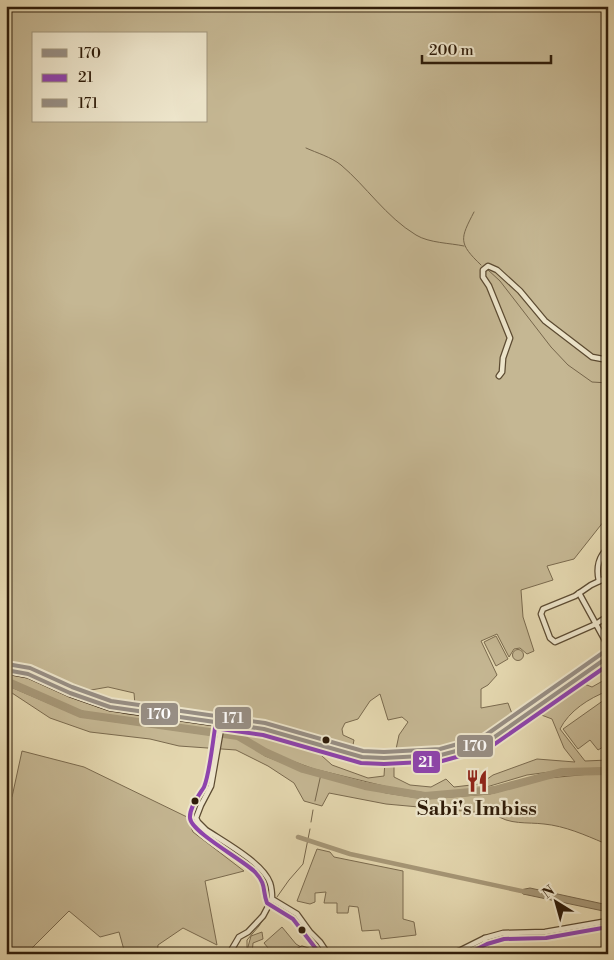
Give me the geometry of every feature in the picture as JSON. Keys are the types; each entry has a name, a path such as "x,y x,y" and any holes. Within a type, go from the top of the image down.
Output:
{"main road":[{"path":"6,670 28,674 76,695 110,707 155,715 264,729 362,757 384,758 441,755 477,747 497,736 608,657"}],"street":[{"path":"499,376 502,372 510,338 489,286 483,276 484,270 488,266 498,270 520,291 545,321 592,357 608,360"},
{"path":"599,581 599,559 601,554 608,548"},
{"path":"608,577 541,611 552,641 558,641 596,624 608,616"},
{"path":"579,593 608,646"},
{"path":"222,724 211,786 196,818 206,830 262,870 270,882 272,890 272,899 263,916 248,932 239,937 229,954"},
{"path":"272,899 296,914 328,953"},
{"path":"450,954 485,938 503,933 545,932 607,921 606,954"},
{"path":"485,938 486,954"},
{"path":"294,954 302,949 318,954 328,953"}],"shaded area":[{"path":"6,6 608,6 608,516 574,559 547,566 553,580 521,590 523,617 534,651 527,654 520,648 514,649 509,657 497,634 481,641 497,675 488,685 481,689 481,708 508,703 514,719 479,742 464,747 424,753 395,754 399,735 408,722 402,717 388,720 380,694 370,701 358,719 345,723 342,729 343,735 354,740 353,745 315,740 261,724 164,711 135,705 134,693 108,687 80,692 6,662"},
{"path":"496,636 508,659 496,666 484,642"},
{"path":"518,649 524,655 518,661 512,655"},
{"path":"6,673 31,678 98,707 127,714 259,730 283,736 312,747 332,765 368,778 384,776 385,761 394,761 394,777 410,785 431,787 446,779 454,787 480,784 493,775 537,759 575,762 564,748 552,719 536,713 579,682 592,687 608,678 608,691 580,706 569,716 560,729 585,761 608,760 608,768 572,769 527,775 473,791 432,794 388,787 314,769 276,755 239,735 90,713 67,707 6,679"},
{"path":"6,685 74,714 96,719 239,739 265,756 303,771 386,793 425,799 490,794 549,778 608,774 608,836 604,843 560,827 506,820 495,814 386,804 329,793 322,806 304,801 294,783 268,766 236,750 179,746 150,739 90,732 50,718 12,693 6,693"},
{"path":"604,700 608,706 608,744 598,750 590,740 578,749 563,729"},
{"path":"22,751 84,767 187,817 193,832 244,871 205,881 217,945 183,928 158,945 157,954 130,954 124,950 119,932 100,937 69,911 32,948 33,954 6,954 6,795 12,797"},
{"path":"317,849 330,852 334,857 403,871 403,919 414,922 416,935 381,939 379,930 362,931 358,907 349,906 348,913 337,913 337,903 324,903 326,892 315,893 315,902 310,904 297,901"},
{"path":"530,888 608,905 608,912 523,894 520,890"},
{"path":"282,927 296,944 301,947 291,954 273,954 264,943"},
{"path":"262,932 263,939 253,943 252,954 246,954 251,936"}],"waterway":[{"path":"306,148 328,157 341,165 395,219 416,235 433,241 464,246"},
{"path":"474,212 466,229 464,240 468,251 481,265"},
{"path":"487,269 500,281 551,347 568,365 592,382 608,383"},
{"path":"6,681 81,714 238,736 265,752 303,769 365,786 425,796 494,790 561,772 608,771"},
{"path":"315,801 321,774"},
{"path":"311,822 313,810"},
{"path":"277,897 303,864 310,829"},
{"path":"298,837 350,854 526,892"},
{"path":"247,954 247,940 274,903"}],"transit line":[{"name":"171","path":"7,664 30,668 72,687 111,701 265,723 363,751 384,752 440,749 483,737 604,652"},
{"name":"170","path":"6,670 28,674 70,693 110,707 264,729 362,757 384,758 441,755 486,743 608,657"},
{"name":"21","path":"221,729 263,735 361,763 384,764 442,761 489,748 608,665"},
{"name":"21","path":"216,722 206,781 193,806 190,818 199,831 255,872 263,884 267,903 293,919 320,954"},
{"name":"21","path":"467,954 487,944 504,939 546,938 608,927"}],"place":[{"name":"Sabi's Imbiss","path":"477,781"}]}
